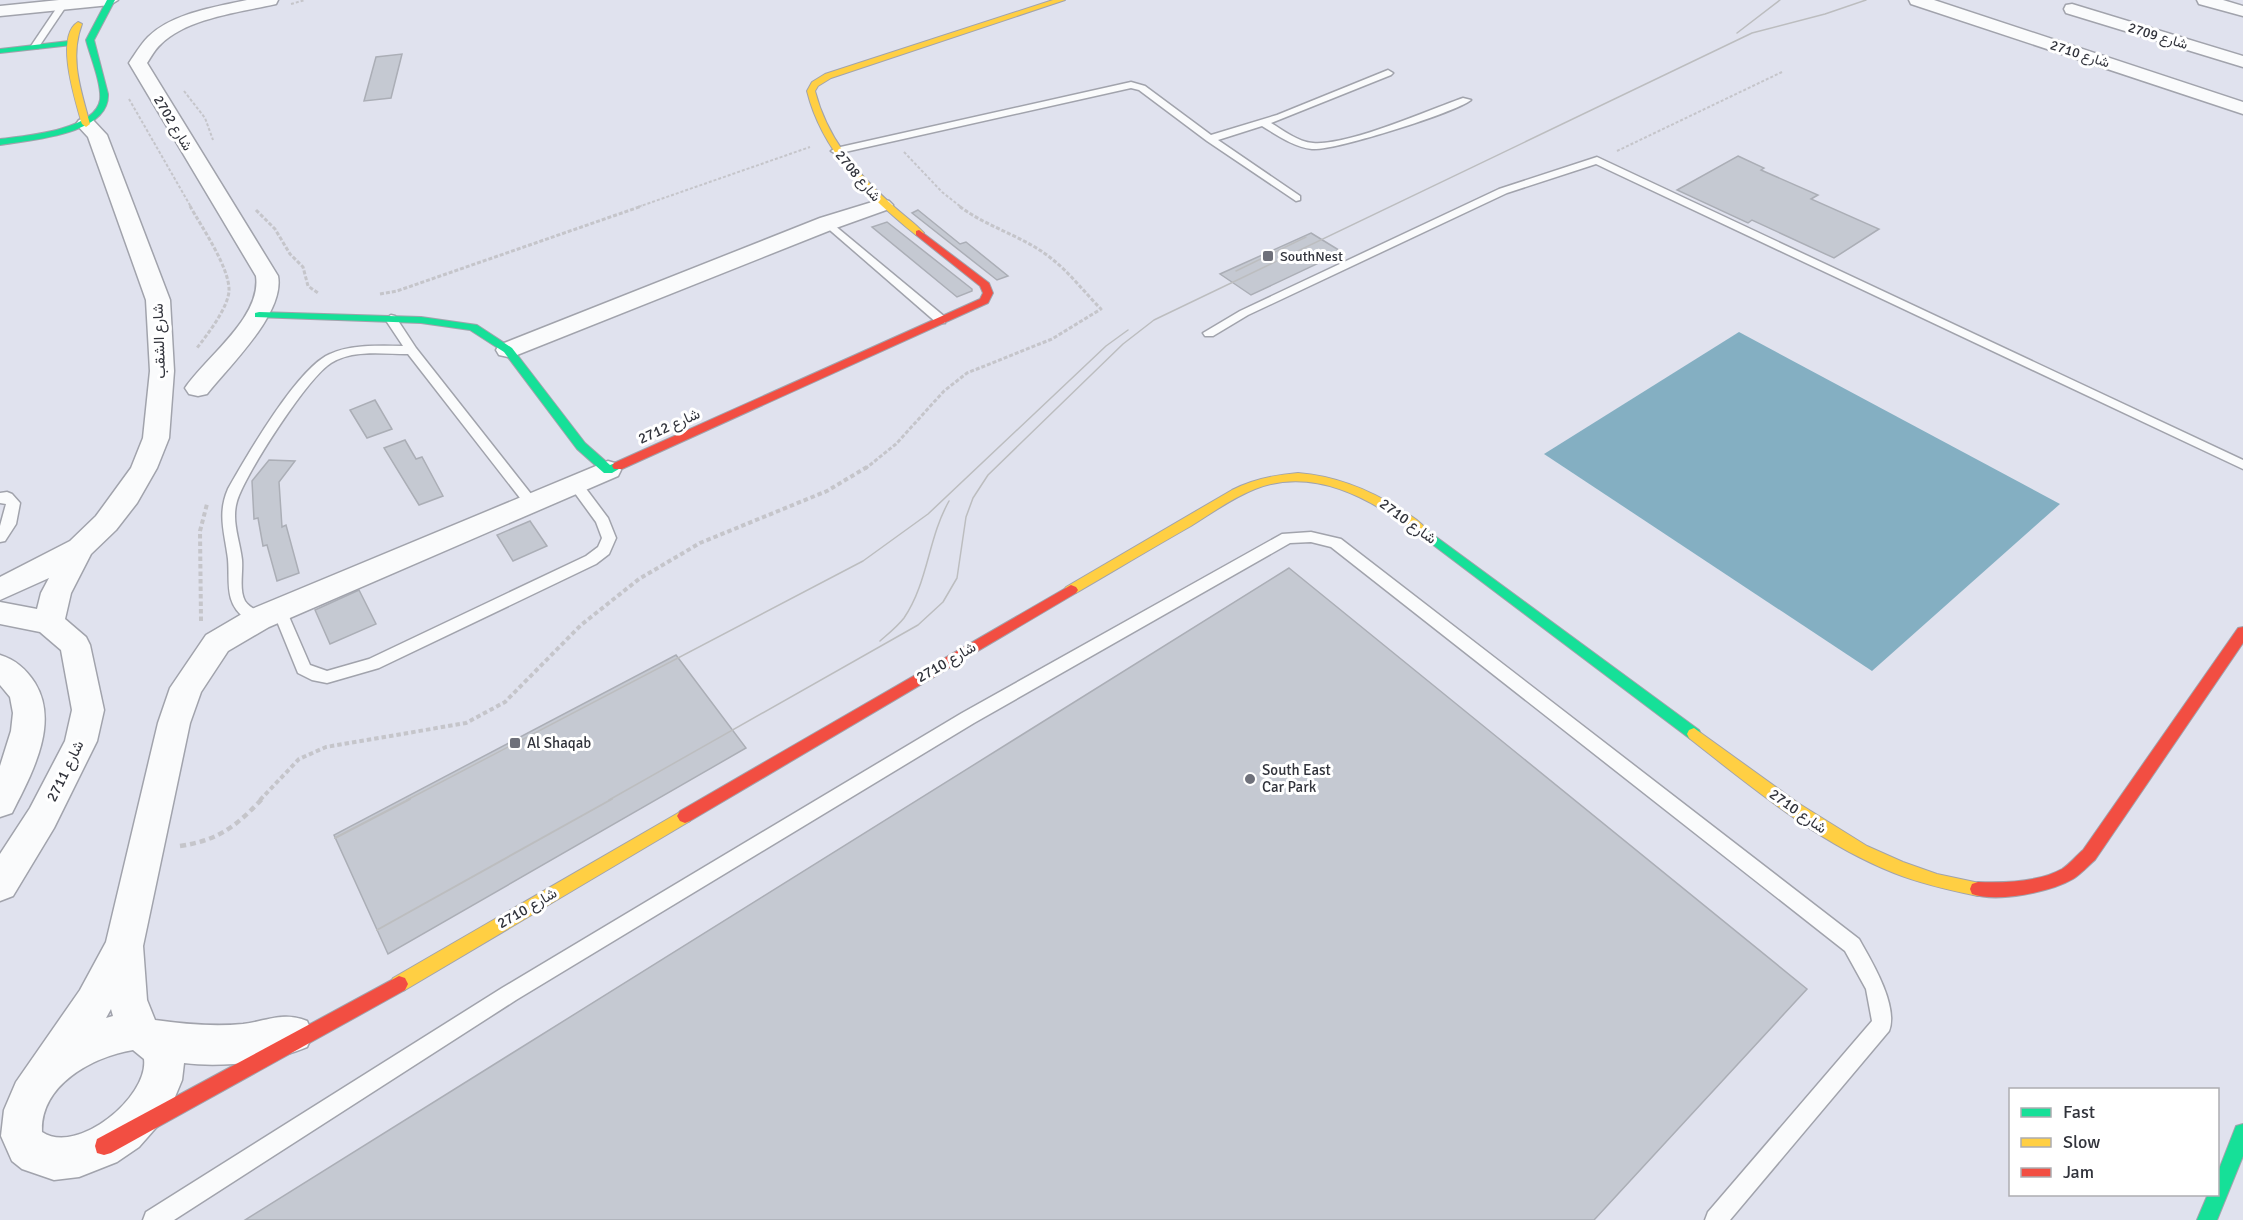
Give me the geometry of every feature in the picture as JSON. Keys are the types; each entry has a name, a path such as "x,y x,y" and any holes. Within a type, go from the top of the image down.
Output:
{"main road":[{"path":"0,142 86,124 105,106 90,40 111,0"},
{"name":"شارع 2708","path":"882,205 836,151 811,100 811,91 815,84 828,76 1061,0"},
{"path":"0,51 71,37 93,1"},
{"name":"شارع الشقب","path":"71,37 79,102 86,124"},
{"name":"شارع 2712","path":"608,470 984,301 988,290 882,205"},
{"path":"259,315 391,319 473,327 508,350 581,446 608,470"},
{"name":"شارع 2710","path":"104,1146 344,1016 1192,519 1252,485 1271,480 1306,476 1334,480 1370,494 1389,505 1814,824 1861,852 1902,872 1978,890 2003,891 2067,874 2089,855 2243,632"},
{"path":"2219,1169 2243,1126"},
{"path":"2219,1191 2243,1132"},
{"path":"2192,1220 2205,1196"},
{"path":"2207,1220 2217,1196"}],"street":[{"path":"0,11 111,0"},
{"name":"شارع 2710","path":"1917,0 2243,108"},
{"name":"شارع 2709","path":"2094,0 2243,46"},
{"path":"2205,0 2243,11"},
{"name":"شارع 2702","path":"259,315 269,288 267,276 138,63 156,38 181,25 211,14 276,3"},
{"path":"2025,36 2080,4"},
{"name":"شارع 2709","path":"2080,4 2243,63"},
{"name":"شارع الشقب","path":"0,589 43,569 80,548 106,523 128,496 144,468 156,438 162,371 158,300 97,135 86,124"},
{"name":"شارع 2708","path":"508,350 828,223 882,205"},
{"path":"198,388 259,315"},
{"path":"124,946 128,1000 144,1035 164,1055 163,1077 152,1102 131,1126 104,1146 75,1157 50,1160 31,1152 21,1135 22,1113 33,1089 52,1066 94,1003 124,946 174,723 186,688 217,643 269,614 608,470"},
{"name":"شارع الشقب","path":"49,622 56,593 80,548"},
{"path":"0,613 49,622"},
{"name":"شارع 2711","path":"0,885 42,818 81,741 88,710 75,645 49,622"},
{"path":"0,667 20,684 28,703 30,724 23,751 0,803"},
{"name":"شارع 2710","path":"144,1035 196,1045 244,1043 293,1034 344,1016"},
{"path":"52,1066 79,1047 107,1035 144,1035"}],"lane":[{"path":"38,45 63,5"},
{"path":"1210,139 1263,122 1388,73"},
{"path":"836,151 1131,85 1142,88 1210,139 1296,198"},
{"path":"1263,122 1302,143 1321,146 1361,136 1466,100"},
{"path":"1209,333 1244,313 1503,191 1597,160 2243,465"},
{"path":"828,223 940,320"},
{"path":"391,319 411,350 532,504"},
{"path":"411,350 357,351 338,355 323,362 280,418 238,483 228,513 235,560 237,599 240,606 269,614 304,669 318,676 327,677 373,664 591,560 604,550 609,538 603,521 576,485"},
{"path":"0,498 7,497 13,503 9,524 0,537"},
{"path":"154,1220 509,994 968,718 1287,538 1311,537 1336,543 1852,945 1875,987 1882,1024 1716,1220"}],"path":[{"path":"276,3 305,0"},
{"path":"1597,160 1782,72"},
{"path":"180,84 205,118 217,147"},
{"path":"255,209 282,235 288,252 304,270 304,279 312,290 319,293"}],"water":[{"path":"1739,332 2060,504 1872,671 1544,454"}],"building":[{"path":"402,54 391,98 364,101 376,57"},
{"path":"1738,156 1764,168 1761,170 1818,195 1811,199 1879,229 1834,258 1752,220 1748,223 1677,190"},
{"path":"918,210 960,244 966,242 1008,276 997,280 912,213"},
{"path":"887,222 972,291 957,297 872,227"},
{"path":"1311,233 1342,252 1251,295 1220,274"},
{"path":"375,400 392,429 367,438 350,410"},
{"path":"405,440 416,459 422,457 443,496 419,505 384,448"},
{"path":"269,460 295,461 279,482 282,527 286,525 299,573 277,581 267,545 263,546 258,518 254,519 252,481"},
{"path":"530,521 547,546 513,561 497,535"},
{"name":"South East Car Park","path":"1289,568 1807,989 1594,1220 245,1220"},
{"path":"359,590 376,624 330,644 315,610"},
{"path":"676,655 746,748 388,954 334,835"}],"tram line":[{"path":"1737,33 1780,0"},
{"path":"609,800 918,625 943,602 957,578 966,517 973,498 988,475 1123,344 1154,320 1752,33 1825,14 1866,0"},
{"path":"1236,271 1306,237"},
{"path":"407,800 863,561 928,514 1106,346 1128,330"},
{"path":"880,641 904,618 912,604 936,530 949,501"},
{"path":"335,838 410,799"},
{"path":"377,930 612,799"}],"traffic: fast":[{"path":"0,142 60,132 90,120 100,111 104,94 90,40 111,0"},
{"path":"0,51 69,43"},
{"path":"259,315 421,320 473,327 508,350 581,446 608,470 618,466"},
{"path":"1420,529 1694,734"},
{"path":"2219,1191 2243,1133"},
{"path":"2207,1220 2217,1196"}],"traffic: slow":[{"path":"919,233 869,188 838,151 816,111 811,91 815,84 828,76 1061,0"},
{"path":"78,24 73,36 71,61 86,124"},
{"path":"1071,590 1236,493 1253,485 1276,479 1298,477 1342,484 1382,503 1420,529"},
{"path":"1694,734 1793,808 1862,851 1899,868 1937,881 1978,889"},
{"path":"399,984 685,816"}],"traffic: jam":[{"path":"618,466 984,301 988,293 985,285 919,233"},
{"path":"685,816 1071,590"},
{"path":"1978,889 2011,888 2048,882 2067,874 2089,855 2243,632"},
{"path":"104,1146 399,984"}],"place":[{"name":"SouthNest","path":"1268,256"},
{"name":"Al Shaqab","path":"515,743"},
{"name":"South East Car Park","path":"1250,779"}]}
